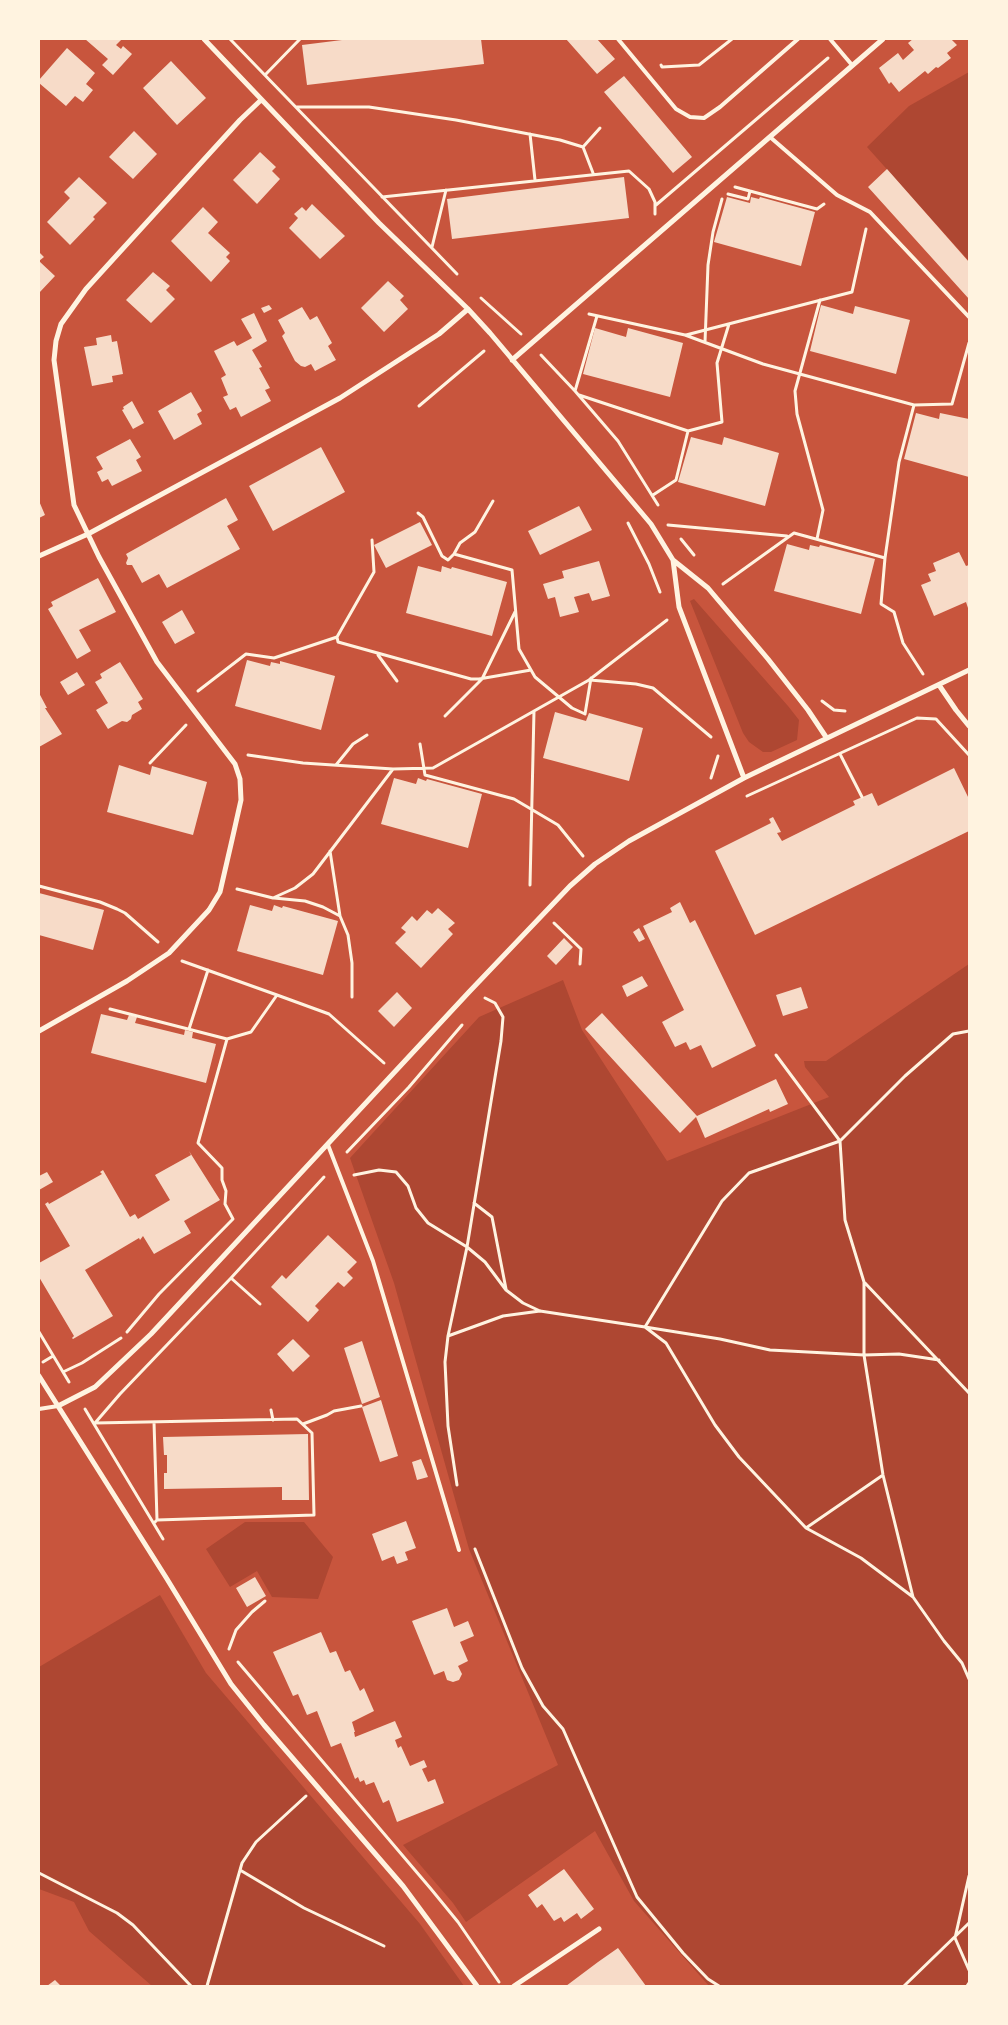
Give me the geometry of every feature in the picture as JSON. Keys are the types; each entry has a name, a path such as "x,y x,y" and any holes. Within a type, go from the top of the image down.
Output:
{"street":[{"path":"204,39 379,223 468,309 651,524 673,560 708,588 803,703 826,737"},
{"path":"512,360 883,39"},
{"path":"39,1031 126,981 169,953 210,910 222,885 241,800 240,780 235,764 198,713 157,662 74,505 54,360 56,341 61,324 69,310 240,120 261,100"},
{"path":"39,556 88,534 340,398 439,334 468,309"},
{"path":"673,560 679,607 744,778"},
{"path":"58,1406 95,1387 150,1334 489,971 570,886 592,868 629,840 744,778 969,670"},
{"path":"939,684 969,726"},
{"path":"39,1376 231,1684 403,1886 477,1986"},
{"path":"514,1986 599,1929"}],"lane":[{"path":"618,39 676,109 690,117 704,118 720,108 798,39"},
{"path":"830,39 852,66"},
{"path":"770,137 837,195 870,212 969,318"},
{"path":"328,1145 373,1261 459,1550"},
{"path":"39,1409 58,1406"}],"path":[{"path":"230,39 458,275"},
{"path":"265,75 300,39"},
{"path":"657,61 662,67 699,65 732,39"},
{"path":"655,205 829,57"},
{"path":"296,107 369,107 456,120 530,134 583,147"},
{"path":"583,147 600,128"},
{"path":"530,134 535,180"},
{"path":"583,147 594,173"},
{"path":"382,197 594,173 629,171 649,189 655,205 653,219"},
{"path":"738,188 817,209"},
{"path":"432,247 446,190"},
{"path":"705,342 708,265 713,232 723,196 726,194 748,200 750,191"},
{"path":"685,335 852,292 862,246"},
{"path":"478,294 530,343 577,393 618,441 660,510"},
{"path":"817,539 824,510 797,414 795,391 798,374 820,300"},
{"path":"577,393 595,316 685,335 763,364 914,405 952,404 969,343"},
{"path":"577,393 688,430 722,422 717,363 729,324"},
{"path":"516,329 525,327"},
{"path":"478,344 489,357"},
{"path":"419,406 484,351"},
{"path":"914,405 899,462 885,558 881,604 894,612 903,643 923,674"},
{"path":"653,496 676,480 688,430"},
{"path":"418,513 423,517 442,556 448,560 460,543 475,532 493,500"},
{"path":"664,518 694,555"},
{"path":"627,522 649,564 663,600"},
{"path":"668,525 787,536"},
{"path":"727,592 720,585 787,536 794,533 885,558"},
{"path":"197,692 246,654 274,658 337,637 374,572 372,540"},
{"path":"454,554 512,570 520,652 535,677 572,708 585,714 590,679"},
{"path":"445,716 482,679 516,612"},
{"path":"238,754 303,763 393,769 433,768 590,679 670,618 673,627"},
{"path":"337,637 338,642 471,679 482,679 531,670"},
{"path":"378,654 397,681"},
{"path":"916,678 930,670"},
{"path":"590,679 636,684 653,688 715,740 712,732"},
{"path":"819,699 834,710 841,712 850,711"},
{"path":"530,885 534,711"},
{"path":"150,763 198,713"},
{"path":"741,799 917,718 936,719 969,754"},
{"path":"335,765 353,744 367,735"},
{"path":"420,744 423,768 426,775 514,800 531,809 558,825 592,868"},
{"path":"710,780 718,756 717,748"},
{"path":"840,754 862,797"},
{"path":"273,898 295,888 313,874 393,769"},
{"path":"330,851 340,916 348,935 352,963 352,997"},
{"path":"222,885 273,898 305,901 323,907 340,916"},
{"path":"39,886 100,902 117,909 129,916 176,959 330,1014 395,1073"},
{"path":"548,929 559,917"},
{"path":"554,922 580,949 580,964"},
{"path":"189,1029 208,970"},
{"path":"479,1004 489,992"},
{"path":"109,1009 227,1039 251,1032 277,995"},
{"path":"459,1495 452,1456 445,1392 445,1362 448,1336 474,1203 501,1041 502,1017 495,1004 484,997"},
{"path":"95,1424 120,1394 409,1087 463,1024"},
{"path":"645,1327 722,1201 749,1173 840,1140 905,1076 953,1034 969,1031"},
{"path":"39,1332 63,1372 82,1363 120,1339 159,1294 233,1219 225,1204 226,1191 222,1180 222,1168 198,1143 227,1039"},
{"path":"776,1055 840,1140 844,1220 864,1282 864,1355 883,1476 913,1597"},
{"path":"341,1176 351,1176 379,1170 396,1172 408,1186 416,1208 428,1223 466,1247 485,1262 506,1290 522,1303 540,1311 720,1339 770,1350 864,1355 899,1354 940,1360"},
{"path":"474,1203 492,1217 506,1290"},
{"path":"231,1278 260,1304"},
{"path":"864,1282 940,1360 969,1393"},
{"path":"448,1336 503,1316 540,1311"},
{"path":"645,1327 666,1343 715,1425 739,1457 806,1528 861,1558 913,1597 944,1642 969,1670"},
{"path":"120,1394 125,1398"},
{"path":"303,1424 334,1411 361,1406"},
{"path":"271,1410 273,1420"},
{"path":"95,1424 298,1419 312,1433 314,1516 158,1520 153,1523"},
{"path":"154,1422 158,1520"},
{"path":"95,1424 164,1540"},
{"path":"806,1528 883,1476"},
{"path":"473,1543 522,1668 543,1706 563,1729 636,1897 708,1980 719,1986"},
{"path":"228,1649 236,1630 265,1601"},
{"path":"224,1641 228,1649 458,1922 503,1986"},
{"path":"962,1663 969,1679"},
{"path":"207,1986 242,1863 256,1842 317,1786"},
{"path":"240,1870 304,1908 384,1946"},
{"path":"39,1873 125,1919 191,1986"},
{"path":"969,1876 955,1938 969,1970"},
{"path":"904,1986 969,1923"}],"shaded area":[{"path":"969,72 969,261 867,147 909,106"},
{"path":"694,599 799,720 797,740 771,752 763,752 749,742 743,733 690,601"},
{"path":"969,964 969,1986 709,1986 634,1901 595,1831 466,1922 453,1903 403,1845 558,1765 469,1549 394,1283 350,1158 479,1017 563,980 582,1030 667,1161 829,1097 805,1067 804,1061 826,1061"},
{"path":"245,1522 304,1522 333,1557 318,1599 272,1597 257,1571 230,1587 206,1549"},
{"path":"160,1595 206,1673 420,1924 464,1986 152,1986 89,1931 74,1902 39,1889 39,1667"}],"building":[{"path":"85,39 122,39 116,45 121,49 123,46 132,54 113,75 102,65 108,59"},
{"path":"350,39 481,39 484,64 307,85 302,45"},
{"path":"566,39 597,39 615,59 597,74"},
{"path":"913,39 951,39 957,45 947,53 951,58 928,74 925,71 899,92 891,82 889,84 879,68 898,53 903,60 914,50 908,43"},
{"path":"67,48 95,73 86,84 93,90 83,102 75,96 66,106 39,83 39,80"},
{"path":"171,61 206,98 177,125 143,88"},
{"path":"624,76 692,157 673,173 604,92"},
{"path":"134,131 157,154 133,179 109,157"},
{"path":"260,152 276,167 272,171 280,179 257,204 233,180"},
{"path":"887,169 969,262 969,299 868,187"},
{"path":"79,177 107,203 93,217 95,219 70,245 47,222 70,198 64,192"},
{"path":"624,177 629,218 452,239 447,199"},
{"path":"727,197 750,203 751,197 759,199 760,197 815,212 801,266 714,242"},
{"path":"312,204 345,236 320,259 289,228 298,218 294,214 302,207 306,211"},
{"path":"203,207 218,222 208,233 230,253 226,257 230,261 211,282 171,241"},
{"path":"39,252 44,257 39,261"},
{"path":"39,261 55,276 39,293"},
{"path":"153,272 170,286 166,290 175,299 151,323 126,300"},
{"path":"388,281 404,296 400,300 408,309 384,332 361,308"},
{"path":"269,305 272,309 264,313 261,308"},
{"path":"821,305 853,314 855,306 910,320 896,374 810,351"},
{"path":"302,307 310,320 317,316 332,343 328,346 336,360 315,371 311,364 305,367 295,361 282,336 285,333 278,320"},
{"path":"254,313 267,341 252,350 262,367 259,368 270,388 265,390 271,401 241,417 236,407 230,410 223,397 228,395 221,378 226,375 214,351 234,341 237,346 252,338 241,319"},
{"path":"595,328 626,337 628,328 683,343 670,397 583,374"},
{"path":"111,335 112,342 117,341 123,374 112,376 113,382 92,386 84,347 97,345 96,338"},
{"path":"191,392 202,411 197,414 202,424 174,440 158,411"},
{"path":"132,401 144,423 133,429 122,410 124,409 123,407"},
{"path":"916,413 939,419 940,413 969,419 969,477 904,459"},
{"path":"691,437 722,445 724,437 779,453 765,506 678,482"},
{"path":"130,439 141,457 136,460 142,471 112,486 108,479 102,482 97,472 103,469 96,457"},
{"path":"321,447 345,492 273,531 249,486"},
{"path":"226,498 238,520 227,526 240,549 167,588 159,574 142,583 132,565 127,565 128,558 126,554"},
{"path":"39,501 45,515 39,518"},
{"path":"579,506 592,530 540,555 528,531"},
{"path":"420,522 432,545 386,568 374,545"},
{"path":"787,544 809,550 810,545 819,547 820,545 875,559 861,614 774,591"},
{"path":"959,552 966,566 969,565 969,611 966,602 934,616 921,585 931,581 928,574 936,571 933,563"},
{"path":"599,561 610,596 592,601 589,593 574,597 579,612 560,617 555,597 548,599 543,584 564,578 562,571"},
{"path":"418,566 441,572 442,566 451,569 452,567 507,582 492,636 406,613"},
{"path":"98,578 116,612 79,630 91,651 77,659 48,609 53,606 51,602"},
{"path":"182,610 195,633 175,644 162,622"},
{"path":"247,660 270,666 271,662 280,664 280,661 335,676 321,730 235,706"},
{"path":"120,662 143,699 138,702 142,709 132,715 131,719 127,722 122,721 108,729 96,710 108,703 95,682 102,678 100,674"},
{"path":"77,672 85,685 68,695 60,682"},
{"path":"39,693 47,708 45,708 62,734 39,747"},
{"path":"555,712 586,721 589,713 643,728 629,781 543,758"},
{"path":"119,765 150,775 152,766 207,782 193,835 107,812"},
{"path":"954,768 969,799 969,831 755,935 715,851 771,823 769,819 773,817 781,832 777,833 782,841 855,805 853,801 872,793 878,806"},
{"path":"394,778 416,784 418,778 426,781 427,779 482,794 468,848 381,824"},
{"path":"39,893 104,910 93,950 39,935"},
{"path":"680,902 690,923 695,920 756,1046 712,1068 701,1045 690,1050 686,1042 675,1047 662,1022 684,1010 643,926 672,912 670,908"},
{"path":"250,905 272,911 274,905 282,908 283,906 338,921 323,975 237,951"},
{"path":"438,908 455,923 448,929 453,934 421,968 395,943 406,932 401,928 412,916 417,921 427,910 432,914"},
{"path":"639,928 645,939 639,942 633,932"},
{"path":"564,938 573,947 556,965 547,956"},
{"path":"642,976 648,986 627,997 622,986"},
{"path":"801,987 808,1008 783,1016 776,995"},
{"path":"397,992 412,1008 394,1027 378,1011"},
{"path":"602,1013 697,1116 776,1079 788,1104 770,1112 769,1109 705,1138 696,1117 680,1133 585,1029"},
{"path":"101,1014 127,1020 129,1015 137,1017 135,1023 184,1035 185,1030 193,1032 192,1038 216,1044 206,1083 91,1053"},
{"path":"189,1151 220,1200 184,1221 191,1233 154,1254 143,1236 140,1240 139,1238 85,1270 113,1316 73,1339 74,1336 39,1277 39,1263 70,1246 45,1204 48,1202 49,1204 102,1174 100,1172 103,1170 130,1217 135,1214 138,1219 170,1200 155,1175 191,1155"},
{"path":"47,1172 53,1182 39,1190 39,1176"},
{"path":"328,1235 357,1262 347,1272 353,1278 344,1287 338,1282 315,1306 319,1310 308,1322 271,1287 282,1275 286,1279"},
{"path":"293,1339 310,1356 293,1372 277,1354"},
{"path":"362,1341 380,1397 362,1404 344,1348"},
{"path":"381,1400 398,1456 380,1462 362,1407"},
{"path":"308,1434 309,1500 282,1500 282,1487 164,1489 164,1473 167,1473 167,1455 164,1455 163,1437"},
{"path":"421,1459 428,1477 417,1480 412,1462"},
{"path":"406,1521 416,1548 405,1552 408,1560 397,1564 394,1556 382,1561 372,1534"},
{"path":"255,1577 266,1596 247,1607 236,1588"},
{"path":"447,1608 454,1627 468,1621 474,1636 460,1642 468,1661 458,1666 462,1674 459,1680 453,1682 447,1680 444,1671 434,1675 412,1621"},
{"path":"321,1632 330,1653 336,1651 345,1672 350,1670 360,1691 364,1688 374,1711 352,1722 355,1737 395,1721 402,1737 395,1740 398,1748 401,1746 410,1766 424,1760 427,1767 422,1769 428,1782 435,1779 444,1803 397,1822 389,1800 383,1803 374,1782 366,1785 364,1780 360,1782 358,1777 355,1779 341,1743 331,1747 317,1711 307,1715 298,1694 293,1696 273,1652"},
{"path":"564,1869 594,1909 581,1919 577,1913 564,1922 561,1917 554,1921 542,1904 537,1908 528,1895"},
{"path":"618,1948 646,1986 566,1986 598,1962"},
{"path":"55,1980 61,1986 47,1986"}]}
